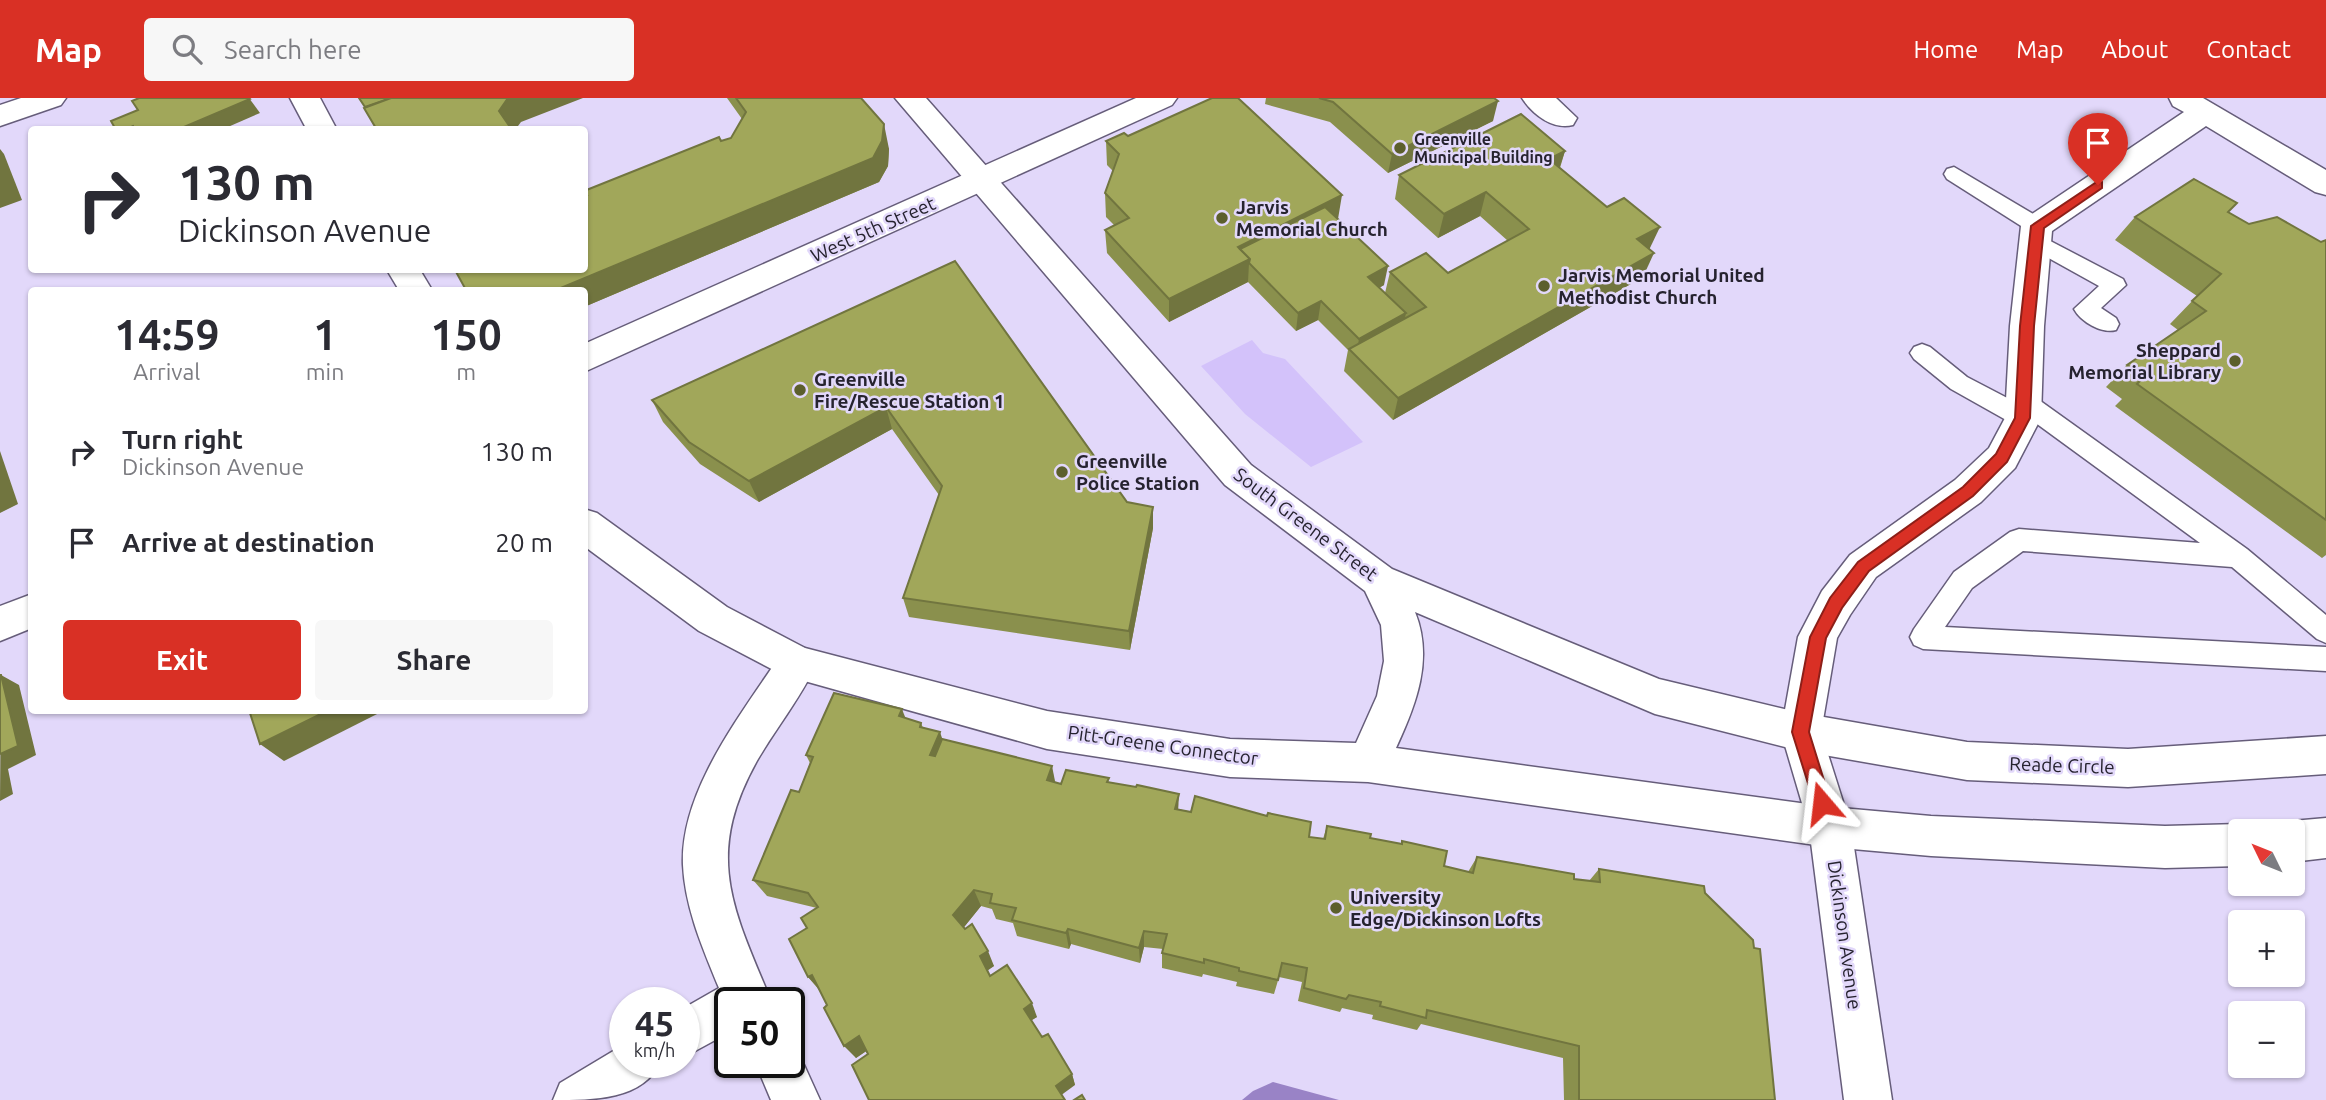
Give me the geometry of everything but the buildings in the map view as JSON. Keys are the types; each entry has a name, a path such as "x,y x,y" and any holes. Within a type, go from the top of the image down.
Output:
{"main road":[{"path":"0,116 51,98"},
{"path":"305,98 320,126"},
{"name":"South Greene Street","path":"910,98 1238,475 1379,580 1655,696 1801,732"},
{"name":"West 5th Street","path":"588,357 1162,98"},
{"path":"1537,98 1562,118"},
{"path":"2036,233 2193,105 2326,184"},
{"name":"Dickinson Avenue","path":"1868,1100 1830,827 1801,732 1818,637 1836,603 1863,566 1968,491 2002,458 2023,410 2036,233"},
{"name":"Pitt-Greene Connector","path":"588,527 713,619 797,663 1047,730 1230,758 1368,762 1830,827"},
{"path":"1368,762 1393,711 1404,664 1401,626 1379,580"},
{"path":"0,624 28,612"},
{"path":"736,987 713,911 705,864 709,825 718,797 735,762 797,663"},
{"name":"Reade Circle","path":"1801,732 1967,761 2128,768 2326,755"},
{"path":"1830,827 1931,836 2165,847 2228,845"},
{"path":"2305,840 2326,838"},
{"path":"577,1100 612,1078"},
{"path":"786,1078 796,1100"}],"lane":[{"path":"1954,174 2115,285 2085,309 2108,324"},
{"path":"1922,353 1959,383 2023,410 2238,557 2326,631"},
{"path":"2238,557 2019,540 1963,580 1923,636 2326,659"}],"shaded area":[{"path":"1252,340 1263,353 1285,359 1363,442 1311,467 1245,414 1201,366"},
{"path":"1273,1082 1339,1100 1242,1100 1253,1091"}],"place":[{"name":"Greenville Municipal Building","path":"1400,148"},
{"name":"Jarvis Memorial Church","path":"1222,218"},
{"name":"Jarvis Memorial United Methodist Church","path":"1544,286"},
{"name":"Sheppard Memorial Library","path":"2235,361"},
{"name":"Greenville Fire/Rescue Station 1","path":"800,390"},
{"name":"Greenville Police Station","path":"1062,472"},
{"name":"University Edge/Dickinson Lofts","path":"1336,908"}],"route":[{"path":"1822,803 1801,732 1818,637 1836,603 1863,566 1968,491 2002,458 2023,418 2027,326 2037,226 2098,185"}]}
